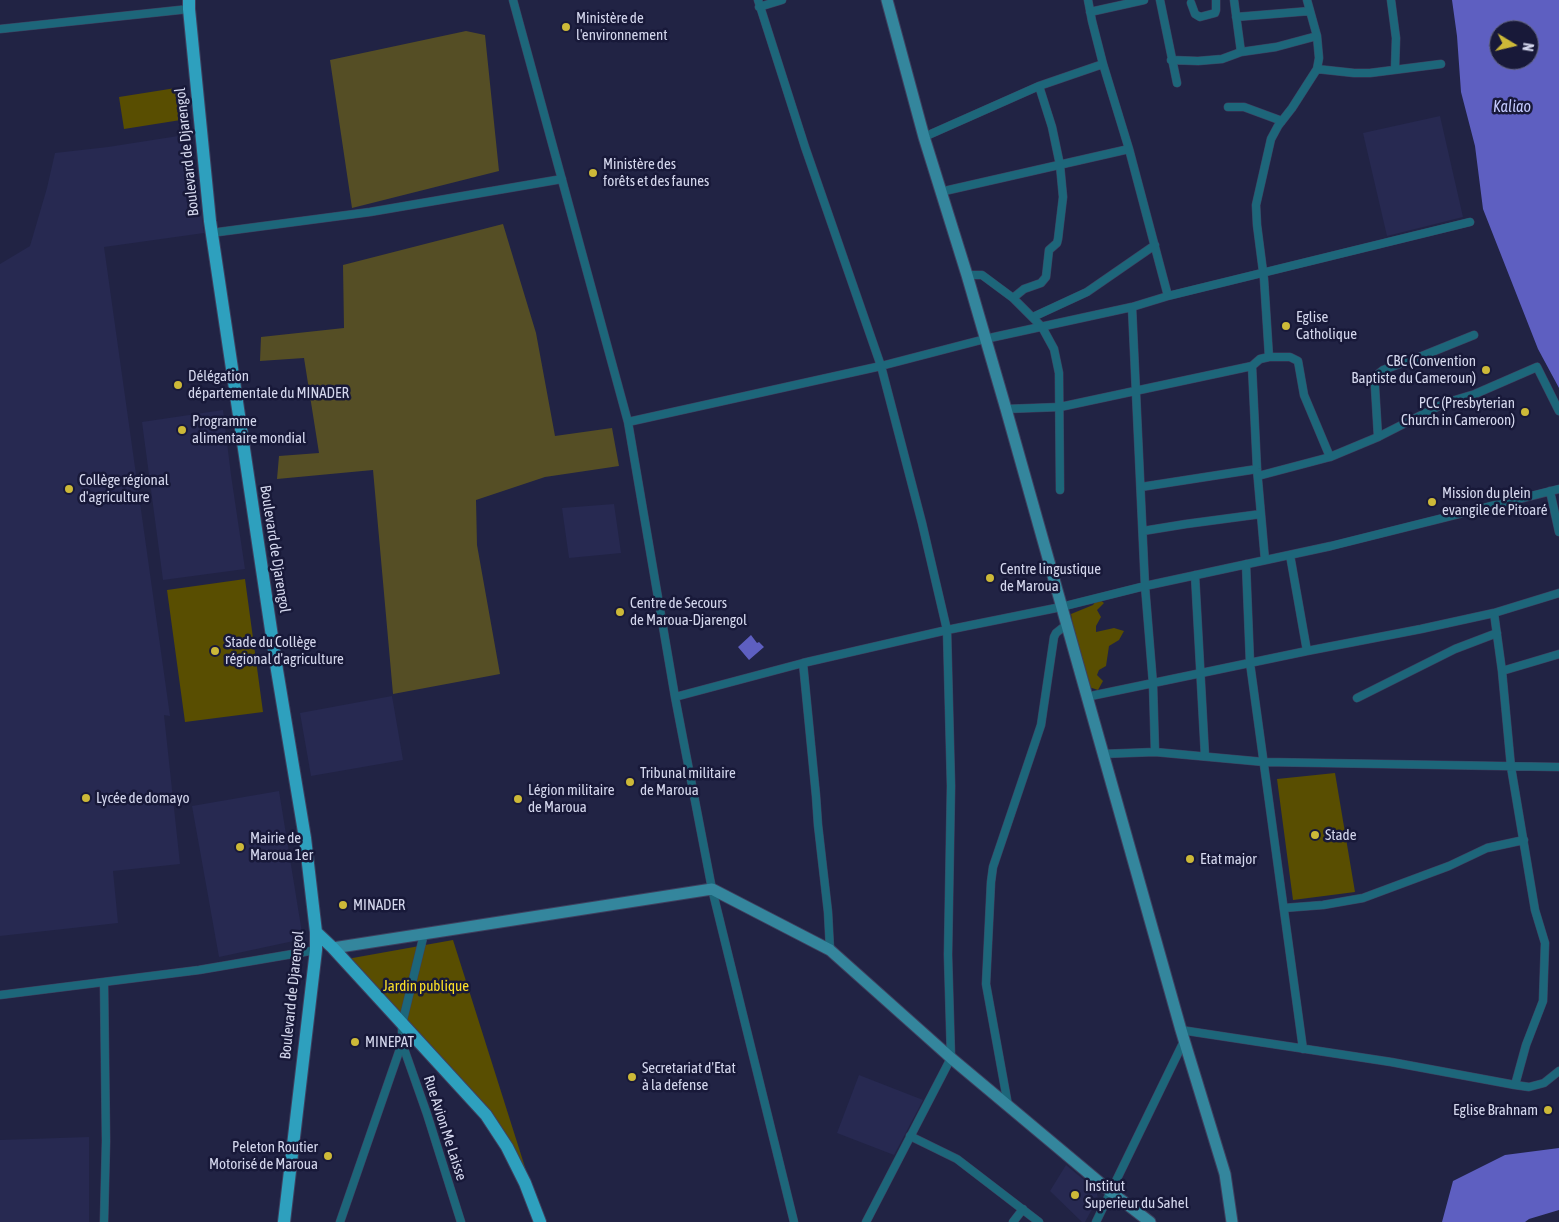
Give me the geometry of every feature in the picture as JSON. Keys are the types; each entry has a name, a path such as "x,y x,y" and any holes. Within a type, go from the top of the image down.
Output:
{"main road":[{"name":"Boulevard de Djarengol","path":"189,5 211,233 274,651 305,838 316,932 316,950 284,1222"},
{"path":"316,932 334,948 486,1116 511,1154 525,1183 540,1222"}],"street":[{"path":"513,0 628,422 712,890 794,1222"},
{"path":"782,0 759,4 805,147 881,366 922,522 947,630 950,786 948,955 951,1058 866,1222"},
{"path":"887,0 940,192 967,275 1006,409 1182,1035 1225,1174 1232,1222"},
{"path":"1088,0 1103,64 1129,149 1168,296"},
{"path":"1090,12 1144,0"},
{"path":"1160,0 1177,83"},
{"path":"1191,3 1195,14 1200,17 1215,13 1216,0"},
{"path":"1234,0 1241,52"},
{"path":"1268,357 1264,274 1256,205 1271,139 1317,69 1319,58 1317,36 1307,0"},
{"path":"1391,0 1396,38 1395,69"},
{"path":"0,29 189,5"},
{"path":"1236,17 1310,11"},
{"path":"1171,60 1198,61 1222,59 1241,52 1276,47 1317,36"},
{"path":"924,137 1040,86 1103,64"},
{"path":"1317,69 1370,73 1441,64"},
{"path":"1013,298 1024,289 1041,284 1046,277 1048,253 1057,243 1058,239 1063,197 1060,164 1040,86"},
{"path":"1228,107 1244,107 1282,121"},
{"path":"940,192 1129,149"},
{"path":"211,233 370,212 562,179"},
{"path":"628,422 881,366 985,339 1264,274 1470,222"},
{"path":"1033,317 1087,292 1155,245"},
{"path":"967,275 982,275 1013,298 1042,327 1054,349 1059,373 1060,490"},
{"path":"1132,306 1145,586 1153,684 1155,752"},
{"path":"1378,437 1375,380 1378,374 1383,370 1474,335"},
{"path":"1006,409 1060,407 1252,366 1260,359 1268,357 1290,357 1298,361 1304,395 1330,457"},
{"path":"1252,366 1265,560"},
{"path":"1141,487 1258,472 1330,457 1378,437 1445,403 1475,394 1537,367 1559,411"},
{"path":"676,697 803,664 947,630 1061,608 1145,586 1290,555 1559,489"},
{"path":"1550,491 1559,532"},
{"path":"1143,531 1261,514"},
{"path":"1290,555 1307,651"},
{"path":"1246,564 1250,663 1303,1049"},
{"path":"1195,575 1205,756"},
{"path":"1086,697 1421,629 1494,612 1559,593"},
{"path":"1494,612 1512,767 1536,916 1544,935 1545,943 1544,985 1541,1008 1529,1034 1515,1085"},
{"path":"1008,1105 986,984 991,882 993,868 1041,725 1054,637 1066,625"},
{"path":"1356,698 1455,649 1497,633"},
{"path":"1502,671 1559,654"},
{"path":"803,664 828,912 830,950"},
{"path":"1102,754 1155,752 1264,762 1559,767"},
{"path":"1284,908 1324,905 1364,898 1449,866 1487,848 1524,840"},
{"path":"334,948 712,890 830,950 951,1058 1150,1222"},
{"path":"340,1222 402,1043 402,1024 424,934"},
{"path":"0,995 199,970 316,950"},
{"path":"104,982 106,1141 104,1222"},
{"path":"1182,1035 1303,1049 1391,1062 1529,1087 1544,1083 1559,1071"},
{"path":"1096,1222 1112,1192 1182,1035"},
{"name":"Rue Avion Me Laisse","path":"402,1043 462,1222"},
{"path":"910,1136 957,1159 1039,1222"},
{"path":"1013,1222 1023,1209"}],"shaded area":[{"path":"466,31 485,35 499,171 352,208 330,60"},
{"path":"1440,116 1463,217 1387,236 1363,133"},
{"path":"191,134 204,233 104,247 170,716 164,715 180,864 113,871 118,923 0,936 0,264 30,246 55,153"},
{"path":"503,224 536,333 555,436 612,428 619,466 545,477 476,500 477,545 500,674 393,694 373,470 277,479 279,456 319,453 304,358 260,361 261,337 344,328 343,265"},
{"path":"223,410 245,569 163,580 142,422"},
{"path":"614,504 621,553 569,558 562,508"},
{"path":"392,696 403,760 311,776 300,713"},
{"name":"Mairie de Maroua 1er","path":"279,791 303,939 219,957 192,806"},
{"path":"859,1075 923,1100 894,1155 837,1133"},
{"path":"89,1137 89,1222 0,1222 0,1140"},
{"name":"Institut Superieur du Sahel","path":"1066,1165 1096,1190 1098,1198 1085,1222 1082,1222 1050,1191"}],"green space":[{"path":"182,87 187,119 124,129 119,97"},
{"name":"Stade du Collège régional d'agriculture","path":"245,579 263,712 185,722 167,590"},
{"path":"1098,598 1104,603 1097,610 1101,617 1096,626 1096,632 1114,628 1124,631 1119,640 1109,646 1106,666 1099,670 1097,675 1103,681 1098,690 1089,687 1072,648 1076,635 1071,614 1093,605"},
{"name":"Stade","path":"1335,773 1355,892 1293,900 1277,779"},
{"name":"Jardin publique","path":"453,940 530,1183 489,1112 347,959"}],"water":[{"name":"Kaliao","path":"1452,0 1559,0 1559,388 1538,349 1483,209 1475,146 1461,92"},
{"path":"751,635 757,643 759,642 764,647 749,660 738,647"},
{"path":"1559,1148 1559,1210 1525,1222 1442,1222 1453,1181 1505,1155"}],"place":[{"name":"Ministère de l'environnement","path":"566,27"},
{"name":"Ministère des forêts et des faunes","path":"593,173"},
{"name":"Eglise Catholique","path":"1286,326"},
{"name":"CBC (Convention Baptiste du Cameroun)","path":"1486,370"},
{"name":"Délégation départementale du MINADER","path":"178,385"},
{"name":"PCC (Presbyterian Church in Cameroon)","path":"1525,412"},
{"name":"Programme alimentaire mondial","path":"182,430"},
{"name":"Collège régional d'agriculture","path":"69,489"},
{"name":"Mission du plein evangile de Pitoaré","path":"1432,502"},
{"name":"Centre lingustique de Maroua","path":"990,578"},
{"name":"Centre de Secours de Maroua-Djarengol","path":"620,612"},
{"name":"Stade du Collège régional d'agriculture","path":"215,651"},
{"name":"Tribunal militaire de Maroua","path":"630,782"},
{"name":"Lycée de domayo","path":"86,798"},
{"name":"Légion militaire de Maroua","path":"518,799"},
{"name":"Stade","path":"1315,835"},
{"name":"Mairie de Maroua 1er","path":"240,847"},
{"name":"Etat major","path":"1190,859"},
{"name":"MINADER","path":"343,905"},
{"name":"MINEPAT","path":"355,1042"},
{"name":"Secretariat d'Etat à la defense","path":"632,1077"},
{"name":"Eglise Brahnam","path":"1548,1110"},
{"name":"Peleton Routier Motorisé de Maroua","path":"328,1156"},
{"name":"Institut Superieur du Sahel","path":"1075,1195"}]}
